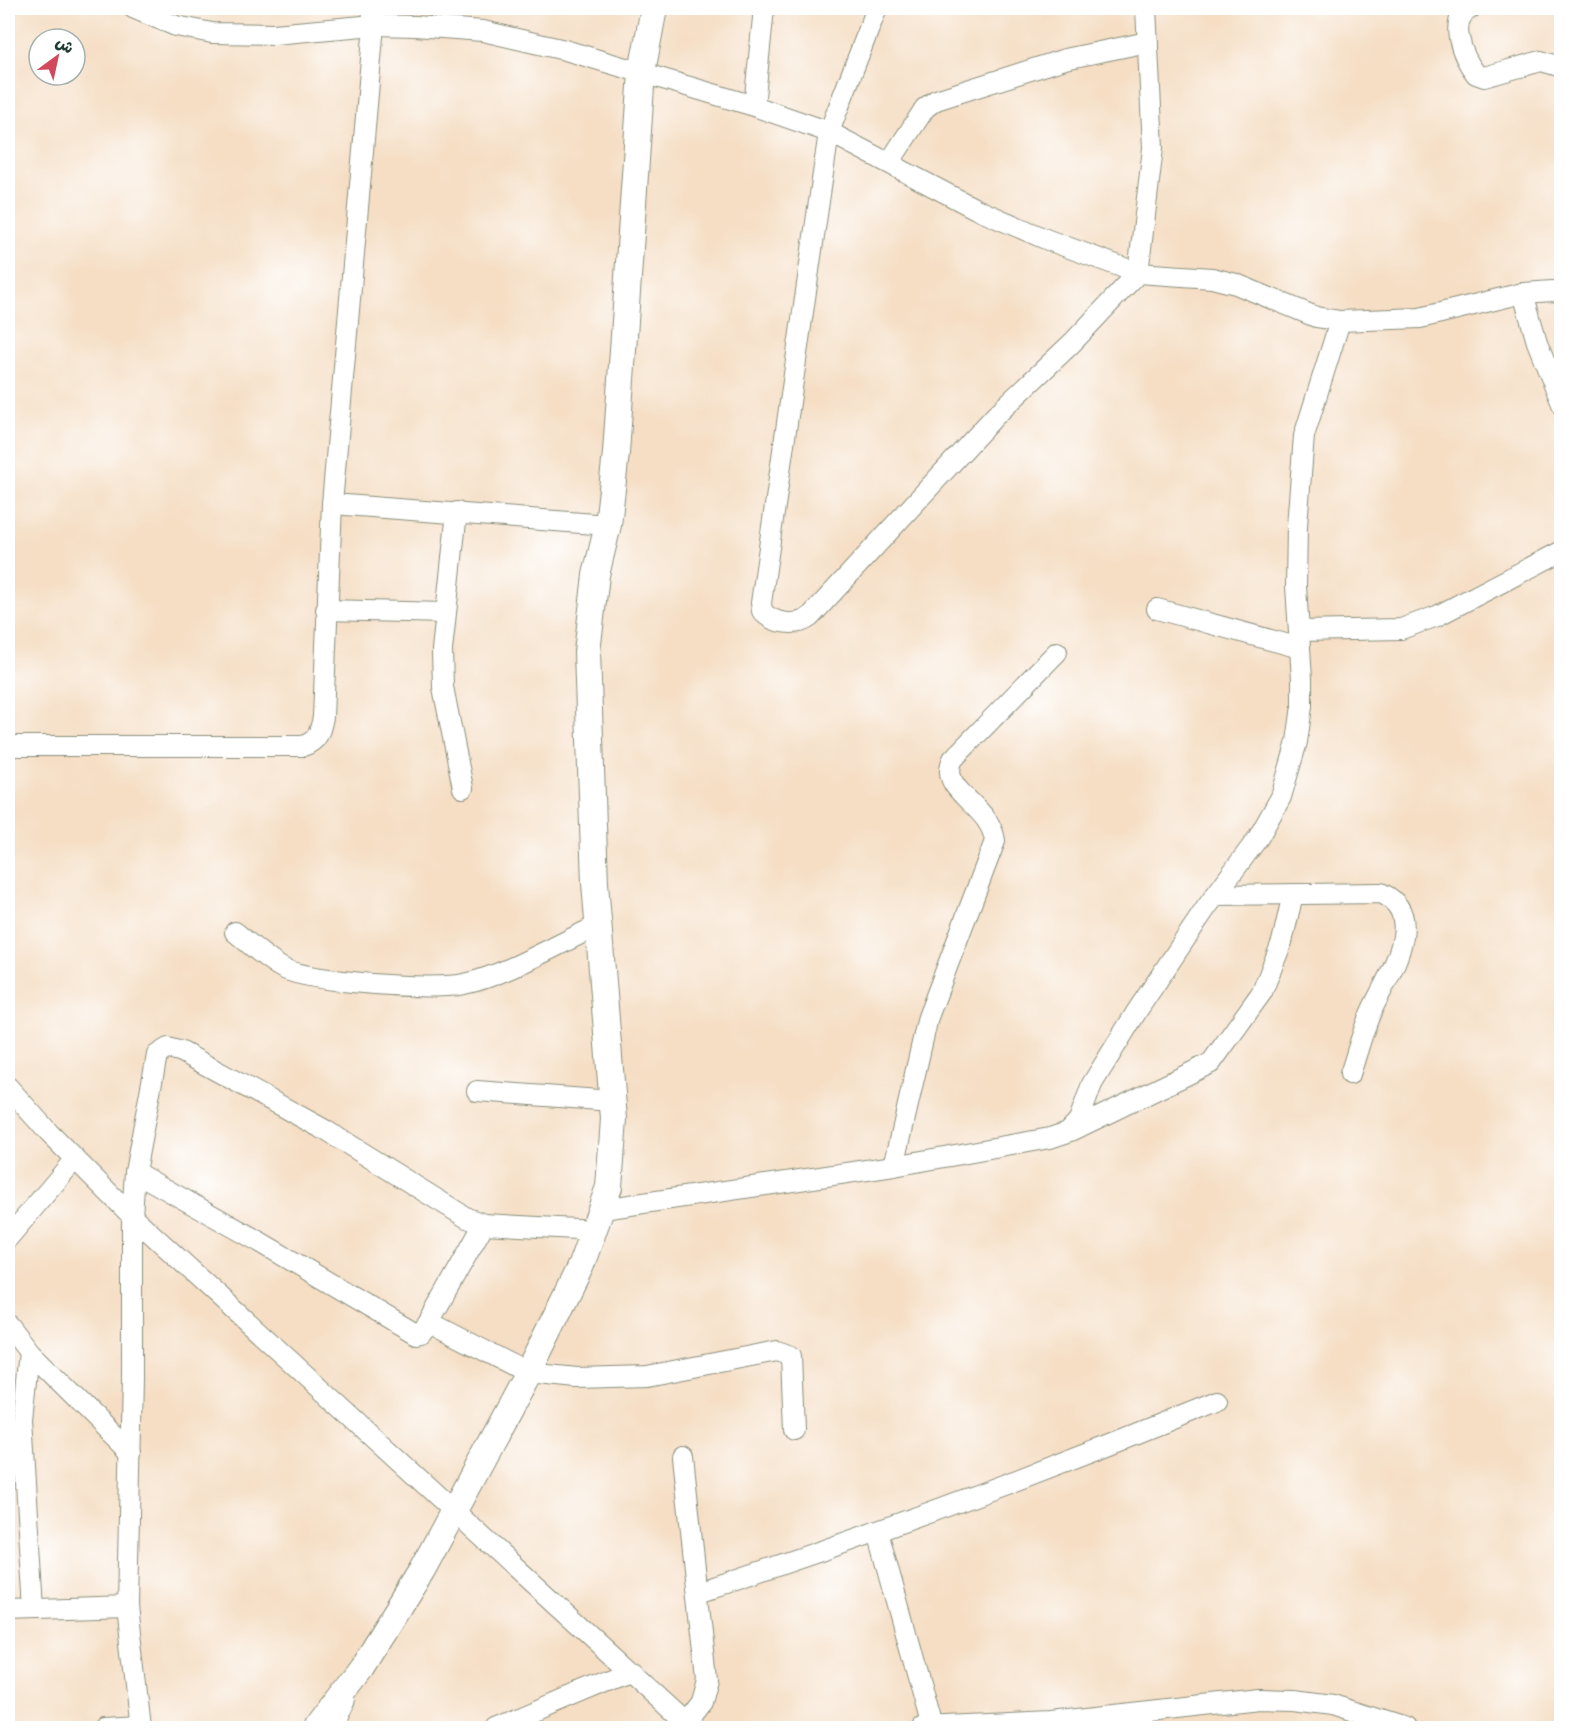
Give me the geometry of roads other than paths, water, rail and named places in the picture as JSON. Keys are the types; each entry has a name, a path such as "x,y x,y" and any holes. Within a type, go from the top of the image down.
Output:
{"main road":[{"path":"315,1728 361,1668 422,1570 528,1373 599,1220 612,1169 613,1101 589,758 587,652 596,575 608,525 631,264 642,72 654,8"}],"street":[{"path":"134,8 176,26 235,35 305,32 373,16 483,31 565,50 754,106 829,132 976,209 1048,240 1138,273 1212,278 1253,291 1316,317 1340,321 1420,318 1523,293 1559,288"},
{"path":"754,106 764,8"},
{"path":"877,8 829,132 760,603 762,611 768,617 799,623 810,617 979,433 1073,342 1138,273 1153,148 1146,8"},
{"path":"1471,8 1463,12 1458,23 1460,42 1476,74 1484,77 1541,61 1562,67"},
{"path":"8,746 303,746 312,743 318,737 323,717 332,504 373,16"},
{"path":"889,163 926,108 936,100 1065,58 1148,42"},
{"path":"1523,293 1537,342 1562,404"},
{"path":"1068,1132 1079,1120 1092,1084 1137,1011 1258,838 1281,796 1297,742 1302,706 1296,526 1304,436 1340,321"},
{"path":"332,504 608,525"},
{"path":"457,512 442,650 443,687 463,788"},
{"path":"1157,609 1299,639 1401,629 1437,616 1562,551"},
{"path":"327,610 445,613"},
{"path":"894,1166 928,1017 995,841 994,829 988,819 953,784 948,768 953,759 1057,652"},
{"path":"1216,895 1381,893 1396,903 1401,915 1403,936 1399,956 1370,1013 1350,1074"},
{"path":"104,1728 140,1727 127,1607 131,1453 132,1215 135,1172 153,1066 157,1055 168,1048 182,1052 325,1130 466,1218 484,1224 599,1220 1050,1138 1068,1132 1211,1062 1262,992 1282,942 1293,894"},
{"path":"235,932 282,968 301,975 338,981 442,987 464,984 489,976 599,925"},
{"path":"8,1087 75,1159 132,1215 631,1671 688,1726 701,1702 707,1680 683,1455"},
{"path":"477,1091 613,1101"},
{"path":"8,1238 75,1159"},
{"path":"135,1172 261,1242 416,1334 422,1333 429,1322 484,1224"},
{"path":"429,1322 528,1373 577,1378 647,1376 783,1352 791,1356 794,1430"},
{"path":"8,1325 29,1352 131,1453"},
{"path":"29,1352 15,1421 34,1610"},
{"path":"699,1592 878,1532 1066,1463 1217,1401"},
{"path":"878,1532 932,1728"},
{"path":"8,1611 127,1607"},
{"path":"332,1728 361,1668"},
{"path":"496,1728 631,1671"},
{"path":"922,1728 1052,1725 1258,1700 1294,1700 1333,1705 1406,1728"}]}
